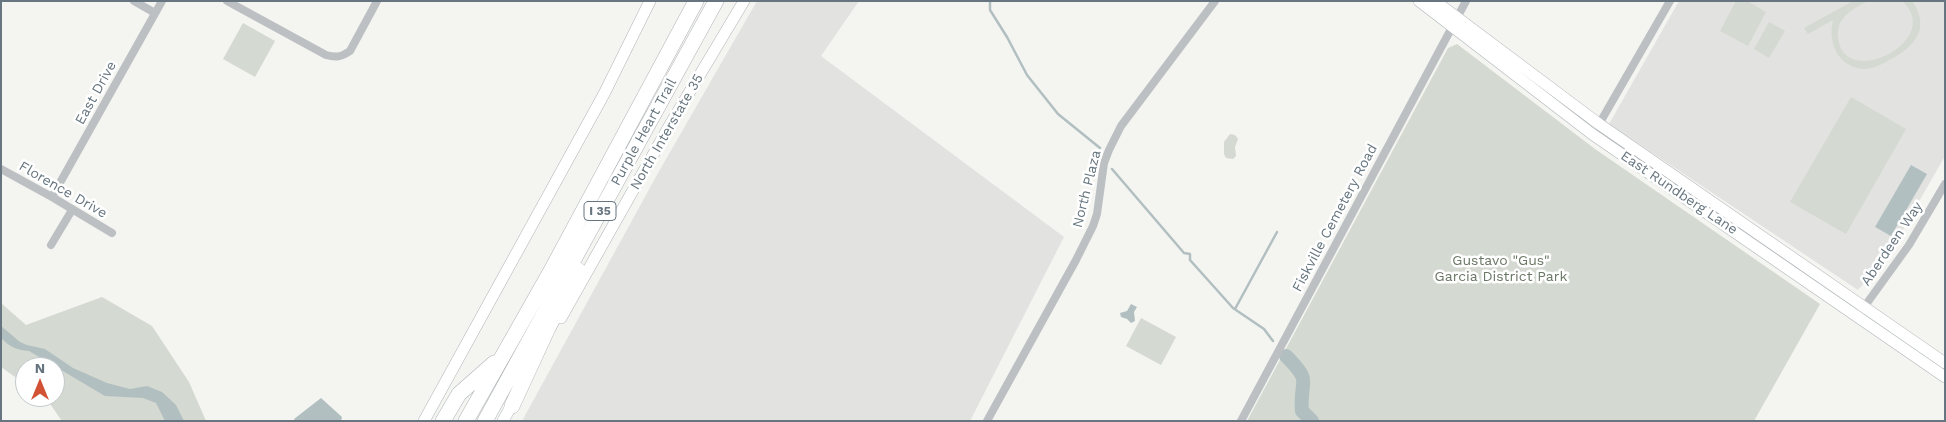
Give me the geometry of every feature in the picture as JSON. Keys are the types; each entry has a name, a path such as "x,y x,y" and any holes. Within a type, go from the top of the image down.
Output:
{"highway":[{"name":"Purple Heart Trail","path":"466,421 552,269 696,1"},
{"name":"Purple Heart Trail","path":"485,421 716,1"},
{"path":"512,406 548,328 637,159 653,116"},
{"path":"443,421 459,394 502,355"}],"main road":[{"path":"424,421 604,94 650,1"},
{"name":"North Interstate 35","path":"503,421 671,124 744,1"},
{"name":"East Rundberg Lane","path":"1419,1 1454,22 1596,129 1651,174 1719,221 1861,311 1917,343 1945,363"},
{"name":"East Rundberg Lane","path":"1435,1 1454,22"},
{"name":"East Rundberg Lane","path":"1596,129 1650,158 1727,211 1861,311 1908,351 1945,377"},
{"path":"1650,158 1651,174"},
{"path":"1719,221 1727,211"},
{"path":"1908,351 1917,343"}],"street":[{"path":"134,1 155,13"},
{"name":"East Drive","path":"52,197 162,1"},
{"path":"227,1 326,55 335,57 343,56 350,51 377,1"},
{"name":"North Plaza","path":"987,421 1093,226 1097,214 1104,163 1114,138 1125,120 1215,1"},
{"name":"Fiskville Cemetery Road","path":"1240,421 1466,1"},
{"path":"1596,129 1670,1"},
{"name":"Florence Drive","path":"1,169 52,197 112,234"},
{"name":"Aberdeen Way","path":"1861,311 1909,245 1945,184"},
{"path":"51,245 72,210"}],"shaded area":[{"path":"757,1 859,1 821,56 1064,237 970,421 522,421 658,173"},
{"path":"1679,1 1945,1 1945,156 1889,254 1858,290 1609,124"},
{"path":"1911,165 1927,174 1891,236 1875,227"},
{"path":"1131,304 1137,307 1134,312 1135,321 1131,323 1121,317 1120,313 1127,311"},
{"path":"1,326 20,342 45,349 57,357 39,357 29,351 10,346 1,338"},
{"path":"65,363 107,383 130,389 147,386 162,392 176,405 184,421 165,421 156,403 143,398 105,396 65,372"},
{"path":"321,398 342,417 341,421 295,421 294,419"}],"green space":[{"path":"1736,1 1747,1 1766,12 1748,46 1720,31"},
{"path":"1853,1 1868,1 1851,11 1843,19 1838,30 1838,37 1844,53 1856,60 1872,60 1888,54 1902,44 1911,31 1912,16 1902,1 1912,1 1918,10 1920,28 1918,35 1907,49 1879,66 1866,69 1849,65 1842,60 1834,46 1832,37 1833,20 1808,34 1804,28"},
{"path":"1769,22 1785,31 1769,58 1754,49"},
{"path":"243,23 275,41 255,77 223,59"},
{"name":"Gustavo \"Gus\" Garcia District Park","path":"1457,44 1595,149 1820,304 1754,421 1247,421 1448,48"},
{"path":"1851,97 1906,129 1846,234 1790,202"},
{"path":"1230,134 1235,135 1238,139 1235,147 1236,156 1233,159 1226,158 1224,154 1224,142"},
{"path":"102,297 152,326 189,382 206,421 62,421 52,407 65,407 65,357 15,357 15,377 1,367 1,303 26,325"},
{"path":"1141,318 1176,337 1161,365 1126,346"}],"waterway":[{"path":"990,1 990,10 1027,75 1058,114 1100,148"},
{"path":"1112,169 1184,253 1190,254 1190,260 1233,308 1264,329 1273,341"},
{"path":"1235,309 1277,232"},
{"path":"1286,356 1303,377 1302,411 1312,421"}]}
